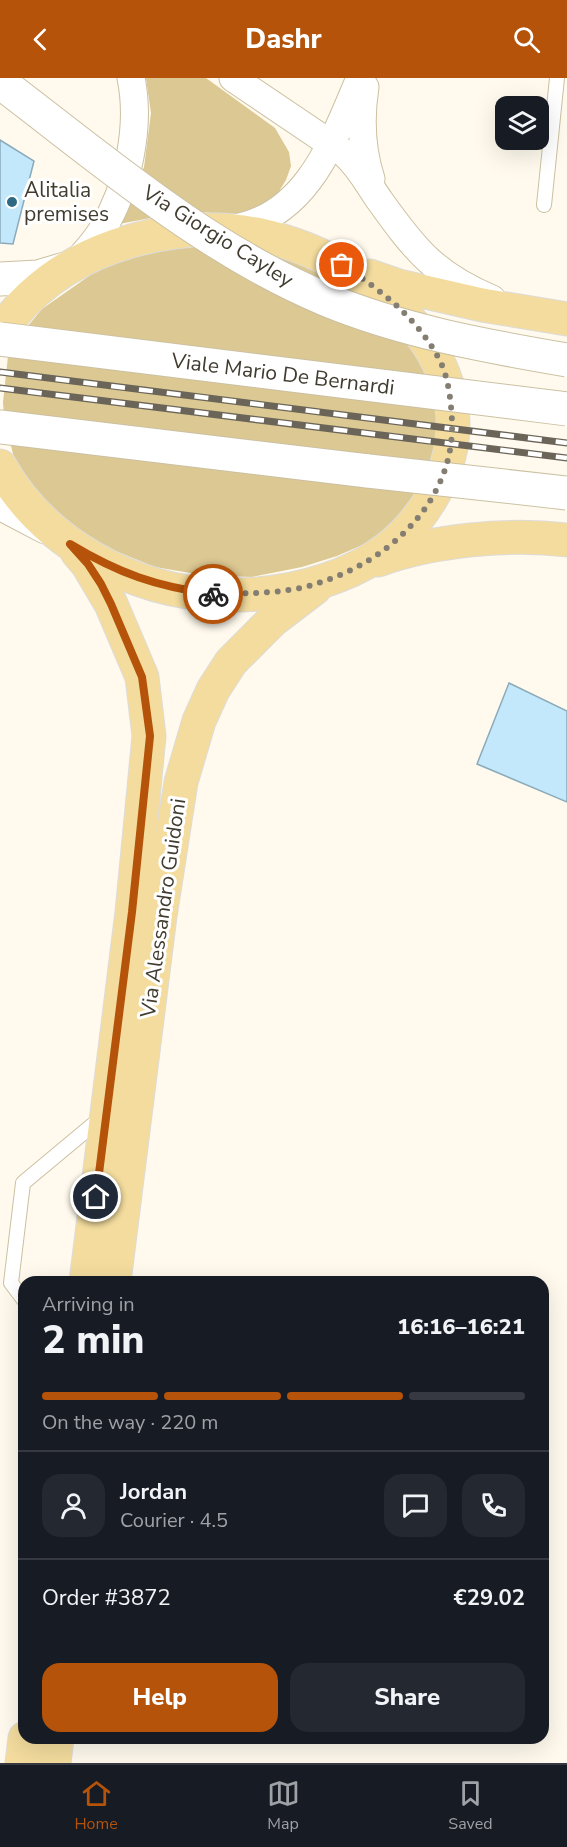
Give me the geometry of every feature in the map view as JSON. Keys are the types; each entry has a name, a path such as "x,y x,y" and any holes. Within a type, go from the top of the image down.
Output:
{"main road":[{"name":"Via Giorgio Cayley","path":"0,82 169,211 255,264 324,298 391,323 483,346 567,360"},
{"path":"0,279 38,277 70,266 103,250 152,235 176,231 223,230 263,236 316,253 399,286 482,305 555,317"},
{"path":"342,265 388,298 422,334 441,363 449,393 452,423 449,457 438,487 426,509 407,531 357,568"},
{"path":"0,333 30,296 70,266"},
{"name":"Viale Mario De Bernardi","path":"0,339 567,409"},
{"path":"0,427 567,493"},
{"path":"0,466 24,502 61,537"},
{"path":"0,503 94,558 132,576 161,586 220,595 280,592 321,583 390,556 472,541 518,538 567,540"},
{"name":"Via Alessandro Guidoni","path":"61,537 88,564 111,604 142,677 150,736 132,912 87,1276"},
{"name":"Via Alessandro Guidoni","path":"115,1276 160,916 181,782 199,721 213,690 231,662 273,620 321,583"},
{"path":"22,1763 24,1744"},
{"path":"54,1763 56,1744"}],"street":[{"path":"70,266 102,230 113,209 124,178 133,137 135,114 131,78"},
{"path":"232,78 332,143 357,164 407,238 429,262 476,292 504,304 555,317"},
{"path":"223,230 260,222 291,202 309,181 332,143 360,78"},
{"path":"366,78 361,128 363,151 378,197"}],"lane":[{"path":"544,205 557,78"},
{"path":"18,1292 11,1283 23,1183 107,1112"}],"shaded area":[{"path":"146,78 206,78 275,128 289,152 291,166 276,196 258,211 235,215 188,211 119,224 144,167 151,113"},
{"path":"194,244 271,253 315,271 387,315 423,364 435,407 439,436 434,460 408,510 376,539 337,556 302,567 252,577 202,575 155,567 103,546 67,523 38,495 23,475 13,454 4,417 3,402 8,356 23,332 42,309 99,269 130,257"}],"building":[{"name":"Alitalia premises","path":"0,140 34,161 13,244 0,243"},
{"path":"509,683 567,711 567,802 477,764"}],"railway":[{"path":"0,372 567,443"},
{"path":"0,388 567,458"}],"way so far":[{"path":"213,594 280,592 321,583 357,568 407,531 426,509 438,487 449,457 452,432 449,393 441,363 404,312 371,284 342,265"}],"place":[{"name":"Alitalia premises","path":"12,202"}],"route":[{"path":"96,1197 132,912 150,736 142,677 101,584 88,564 70,544 132,576 161,586 213,594"}]}
